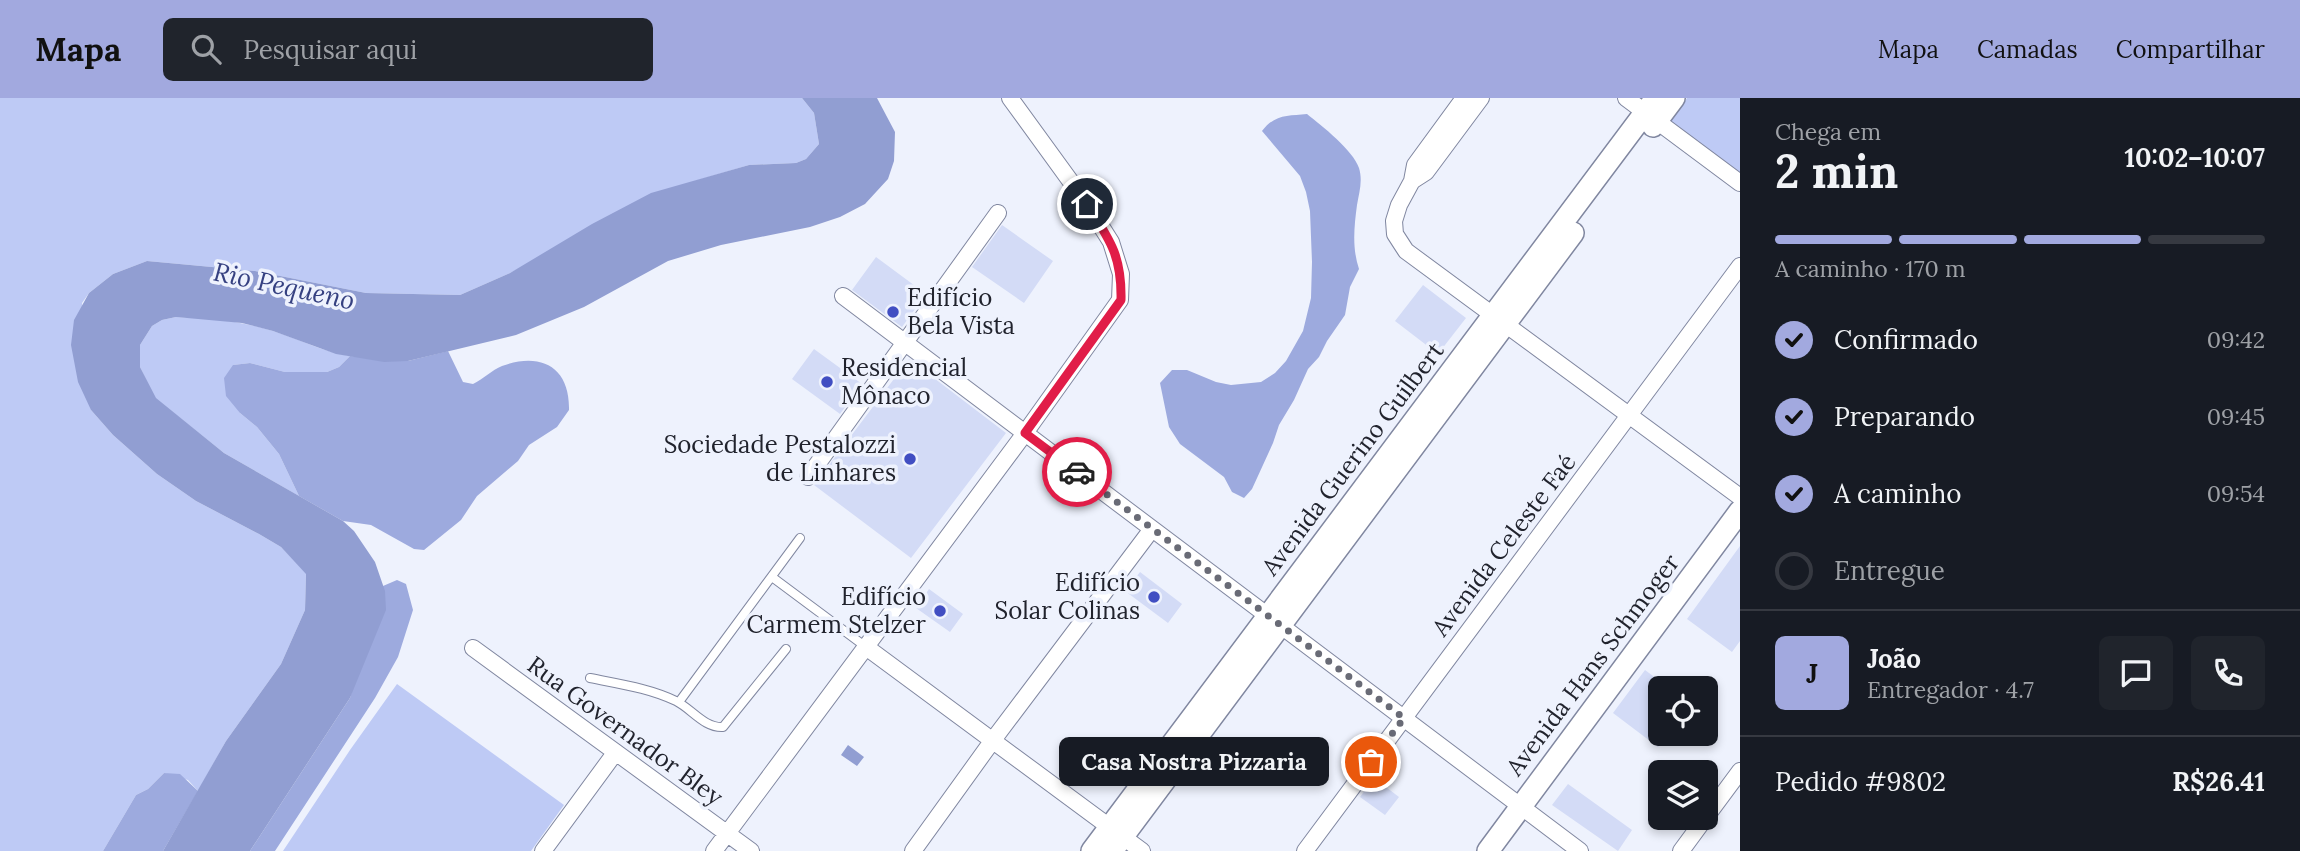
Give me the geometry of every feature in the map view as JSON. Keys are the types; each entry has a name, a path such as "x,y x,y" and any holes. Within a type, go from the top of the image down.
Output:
{"main road":[{"name":"Avenida Guerino Guilbert","path":"1092,851 1115,838 1652,110 1674,98"},
{"name":"Avenida Hans Schmoger","path":"1500,851 1525,809 1740,511"},
{"name":"Avenida Hans Schmoger","path":"1488,851 1525,809 1740,527"}],"street":[{"path":"714,851 1121,300 1121,274 1111,242 1087,204 1010,98"},
{"path":"1464,98 1415,165 1412,181 1399,205 1394,221 1395,234 1406,251 1740,497"},
{"path":"1412,181 1426,172 1481,98"},
{"path":"1626,98 1652,110 1740,183"},
{"path":"808,477 998,213"},
{"name":"Avenida Celeste Faé","path":"1305,851 1740,266"},
{"path":"843,296 1580,851"},
{"path":"913,851 1152,529"},
{"path":"866,646 993,740 1115,838 1142,851"},
{"name":"Rua Governador Bley","path":"473,648 751,851"},
{"path":"543,851 615,753"},
{"path":"1718,801 1740,771"},
{"path":"1681,851 1696,830"}],"lane":[{"path":"678,702 800,538"},
{"path":"772,577 866,646"},
{"path":"590,678 657,693 678,702 709,724 723,727 786,649"}],"shaded area":[{"path":"0,98 802,98 814,113 819,144 806,159 796,163 749,165 695,181 460,295 366,293 255,271 147,261 113,274 89,293 82,303 91,410 113,435 157,474 196,501 281,547 306,573 305,610 281,664 226,741 198,791 188,780 164,773 148,789 136,795 103,851 0,851"},
{"path":"1687,98 1740,98 1740,175 1670,121"},
{"path":"1307,114 1344,146 1359,168 1361,182 1354,237 1359,269 1350,287 1345,315 1319,357 1308,369 1279,425 1252,489 1244,498 1232,492 1224,477 1180,444 1169,427 1160,383 1172,370 1187,370 1231,385 1261,382 1275,373 1286,361 1303,331 1311,298 1310,211 1300,176 1262,131 1277,119"},
{"path":"176,317 249,325 350,356 339,367 327,372 285,372 250,363 233,365 240,413 257,427 279,454 299,496 224,453 155,398 140,367 140,345 152,326 162,320"},
{"path":"448,351 463,382 473,384 498,368 516,362 540,362 550,366 564,383 569,410 557,427 529,445 518,461 477,496 461,520 424,550 414,549 371,525 343,521 299,496 279,454 226,396 224,378 233,365 250,363 285,372 327,372 339,367 350,356 408,361"},
{"path":"397,580 406,584 413,610 398,657 375,698 275,851 250,851 350,698 383,586"},
{"path":"397,684 564,805 531,851 283,851"},
{"path":"164,773 180,774 198,791 163,851 103,851 136,795 148,789"}],"water":[{"name":"Rio Pequeno","path":"802,98 877,98 895,132 894,161 888,179 865,204 840,217 810,227 721,245 668,261 584,307 516,335 408,361 384,362 336,354 273,331 242,323 176,317 162,320 152,326 140,345 140,367 156,398 224,453 343,521 354,531 375,562 385,591 386,610 350,698 250,851 163,851 226,741 281,664 305,610 306,574 281,547 196,501 157,474 113,435 91,410 78,382 71,345 74,320 89,293 113,274 147,261 255,271 366,293 460,295 510,273 592,224 651,193 749,165 796,163 806,159 819,144 814,113"},
{"path":"848,745 864,757 857,766 841,755"}],"building":[{"path":"1002,225 1053,261 1024,303 972,267"},
{"name":"Edifício Bela Vista","path":"876,257 926,294 902,327 852,290"},
{"path":"1423,285 1466,318 1438,354 1395,321"},
{"name":"Residencial Mônaco","path":"814,349 862,384 840,414 792,379"},
{"name":"Sociedade Pestalozzi de Linhares","path":"909,359 1006,433 911,558 814,485"},
{"path":"1740,546 1740,641 1732,652 1687,619"},
{"name":"Edifício Solar Colinas","path":"1140,572 1182,604 1168,623 1125,591"},
{"name":"Edifício Carmem Stelzer","path":"929,589 963,614 950,632 916,608"},
{"path":"1645,670 1653,676 1648,676 1648,739 1613,713"},
{"path":"1374,778 1399,797 1385,815 1360,797"},
{"path":"1568,784 1632,830 1618,851 1552,805"}],"way so far":[{"path":"1077,472 1404,718 1371,762"}],"place":[{"name":"Edifício Bela Vista","path":"893,312"},
{"name":"Residencial Mônaco","path":"827,382"},
{"name":"Sociedade Pestalozzi de Linhares","path":"910,459"},
{"name":"Edifício Solar Colinas","path":"1154,597"},
{"name":"Edifício Carmem Stelzer","path":"940,611"},
{"name":"Casa Nostra Pizzaria","path":"1371,762"}],"route":[{"path":"1077,472 1025,433 1121,300 1121,274 1111,242 1087,204"}]}
